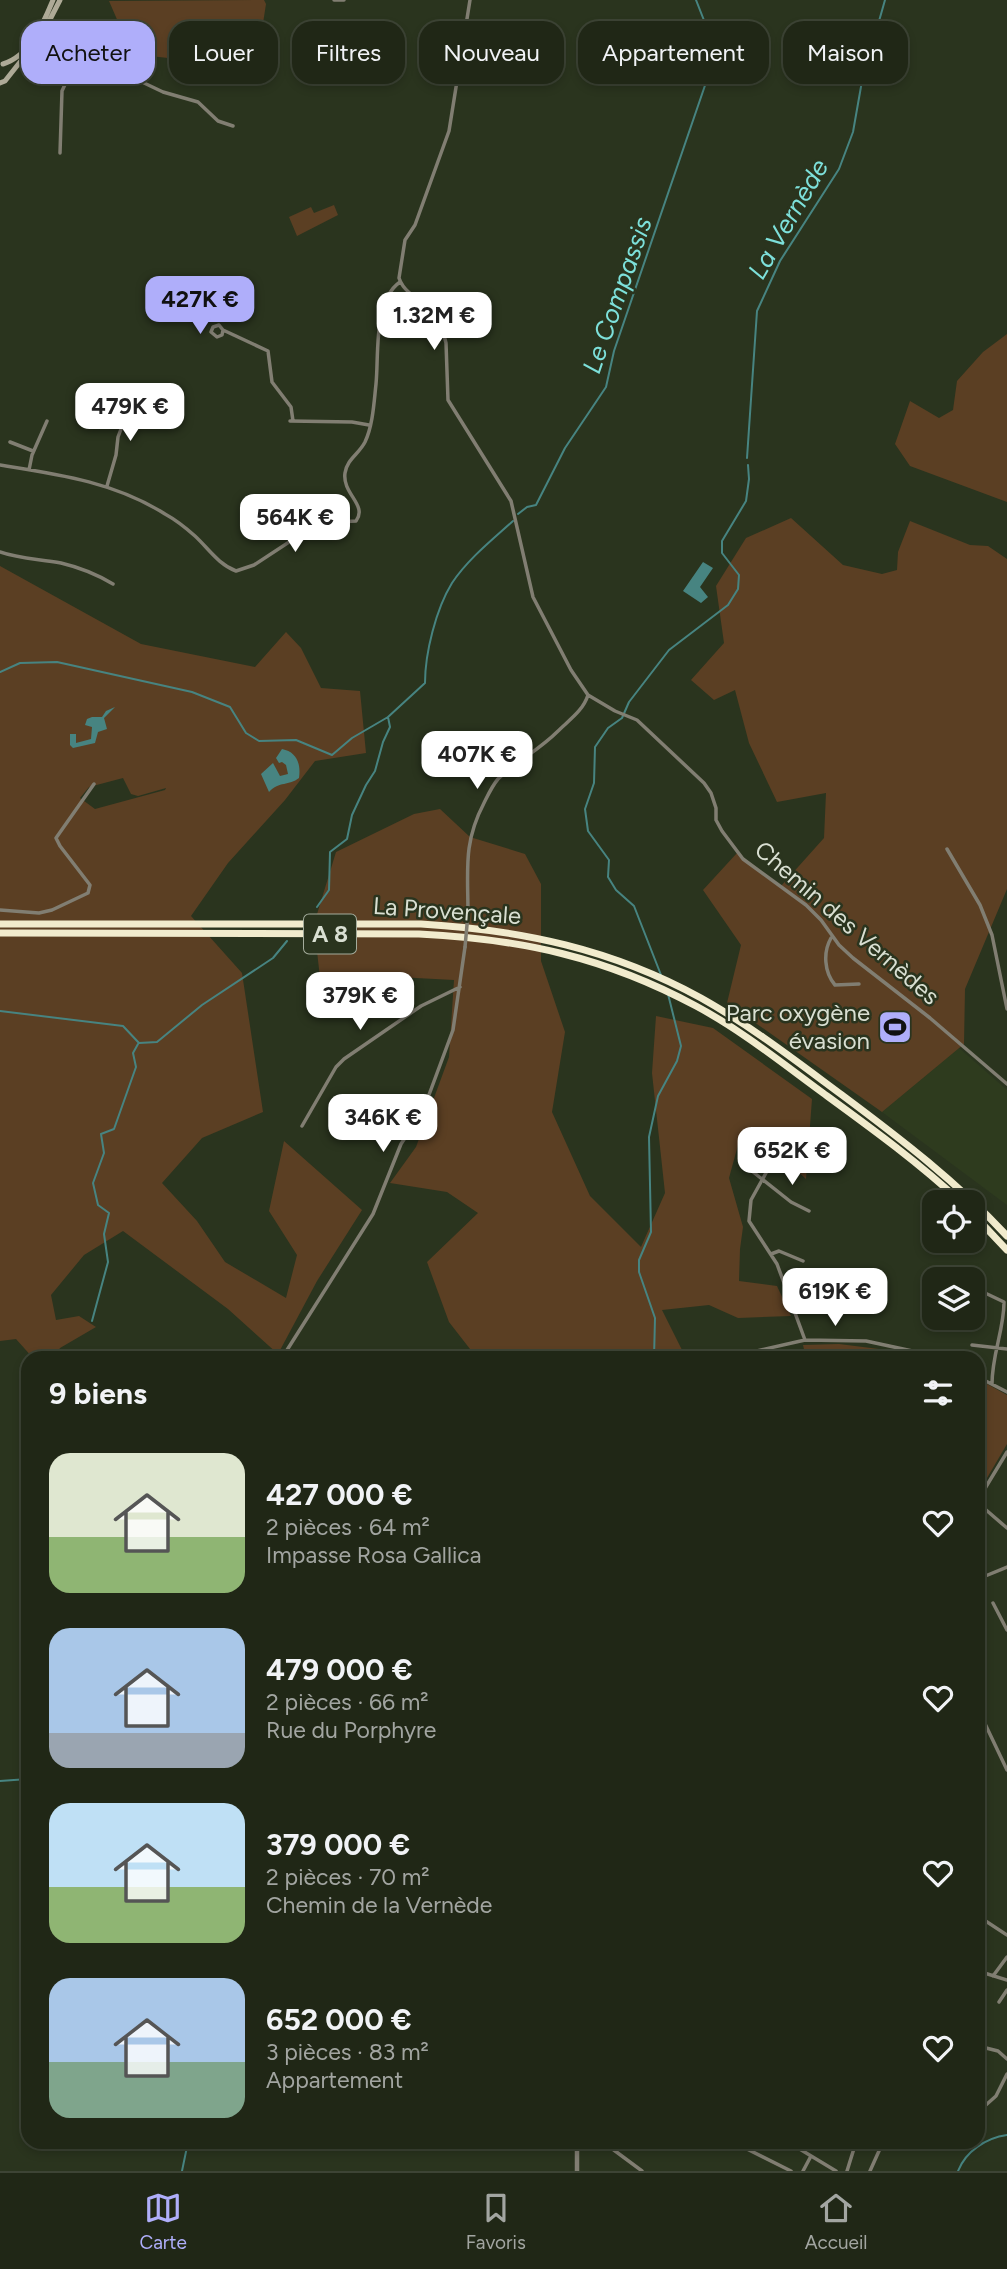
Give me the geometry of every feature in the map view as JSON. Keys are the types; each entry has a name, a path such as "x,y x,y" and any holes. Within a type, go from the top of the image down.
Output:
{"highway":[{"name":"La Provençale","path":"0,924 397,924 480,928 572,945 675,984 774,1045 920,1153 973,1201 1007,1237"},
{"name":"La Provençale","path":"0,933 401,933 480,937 574,956 653,985 734,1029 914,1160 948,1190"},
{"path":"985,1227 1007,1250"}],"main road":[{"path":"1,63 15,59 28,46 41,27 53,0"},
{"path":"0,83 5,81 43,33 60,0"},
{"path":"1,63 8,67 9,75"}],"street":[{"path":"334,0 344,0"},
{"path":"286,1351 373,1214 401,1144 423,1111 453,1030 465,947 468,850 473,825 497,781 542,748 577,714 588,695 571,670 533,597 511,501 456,417 448,400 446,343 438,312 414,298 400,282 405,240 415,225 449,131 470,0"},
{"path":"60,153 62,91 65,84"},
{"path":"146,84 198,102 218,121 233,126"},
{"path":"0,465 107,486 132,495 165,514 197,538 228,568 242,570 279,550 318,523 356,521 360,508 348,492 344,482 345,474 347,464 365,442 376,385 384,303 391,289 400,282"},
{"path":"223,330 268,351 272,382 291,407 291,421 352,422 369,425"},
{"path":"107,486 124,421 122,407 131,392"},
{"path":"29,470 33,451 47,421"},
{"path":"10,442 33,451"},
{"path":"0,552 63,564 113,584"},
{"name":"Chemin des Vernèdes","path":"588,695 637,720 704,783 716,808 716,820 743,859 806,905 853,958 930,1018 1007,1084"},
{"path":"0,910 39,913 52,911 88,893 90,885 56,838 94,785"},
{"path":"947,849 980,905 992,935 1007,1009"},
{"path":"832,937 827,947 826,962 832,982 835,985 859,984"},
{"path":"302,1126 336,1067 344,1059 410,1013 460,987"},
{"path":"777,1153 749,1207 749,1221 781,1273 805,1340"},
{"path":"743,1164 791,1202 809,1211"},
{"path":"771,1254 779,1251 803,1261"},
{"path":"985,1293 1004,1303 1003,1319 995,1348 992,1384"},
{"path":"759,1351 805,1340 866,1341 912,1351"},
{"path":"972,1345 1007,1349"},
{"path":"985,1380 1007,1392"},
{"path":"985,1490 1006,1454"},
{"path":"985,1508 1007,1528"},
{"path":"985,1576 1007,1567"},
{"path":"993,1603 1006,1627"},
{"path":"985,1724 1007,1770"},
{"path":"985,1921 1007,1935"},
{"path":"993,1976 1007,1957"},
{"path":"985,1973 1007,1980"},
{"path":"999,2002 1007,1990"},
{"path":"985,2048 998,2051 1007,2059"},
{"path":"985,2106 996,2096 1007,2074"},
{"path":"577,2149 577,2171"},
{"path":"612,2149 642,2171"},
{"path":"747,2149 791,2171"},
{"path":"802,2149 836,2171"},
{"path":"847,2171 854,2149"},
{"path":"870,2171 880,2149"},
{"path":"803,2171 811,2156"}],"shaded area":[{"path":"264,0 266,4 263,21 169,21 169,58 155,57 155,21 118,21 109,1"},
{"path":"334,205 338,215 297,236 289,217 311,207 314,213"},
{"path":"1007,334 1007,502 910,466 895,444 910,401 939,418 953,410 957,381 983,352"},
{"path":"791,518 843,565 882,574 897,570 898,552 910,521 970,545 988,546 1007,559 1007,889 965,989 964,1044 882,1112 727,1003 741,945 703,890 737,853 781,886 824,838 826,793 777,802 749,743 735,690 714,700 691,680 724,643 716,586 746,538"},
{"path":"0,566 141,644 255,667 286,632 301,648 321,688 360,691 366,753 315,761 285,800 228,863 191,916 242,973 263,1112 202,1138 162,1183 197,1221 225,1262 286,1298 297,1255 269,1211 284,1141 362,1210 317,1281 280,1351 275,1351 228,1309 123,1231 84,1255 51,1295 56,1320 79,1316 96,1327 58,1351 27,1351 16,1339 0,1341","holes":["123,778 131,794 138,796 166,788 95,809 80,798 89,787"]},
{"path":"440,809 470,837 525,854 541,884 541,961 565,1032 552,1112 590,1196 641,1247 665,1193 652,1073 656,1016 713,1028 812,1099 806,1179 756,1133 743,1139 738,1145 729,1178 743,1227 739,1281 777,1286 791,1316 738,1318 709,1305 662,1310 682,1351 472,1351 449,1322 427,1262 478,1213 447,1192 390,1183 416,1147 449,1057 454,980 397,977 320,978 314,924 336,852 414,814"},
{"path":"959,1048 1007,1090 1007,1205 882,1112"},
{"path":"839,1344 895,1351 804,1351 803,1345"},
{"path":"985,1383 1007,1395 1007,1444 987,1478"}],"water":[{"path":"703,562 713,568 700,587 708,597 701,603 683,591"},
{"path":"115,707 104,718 107,729 98,732 95,743 73,748 70,745 70,734 76,734 76,743 91,739 92,727 85,725 87,719 102,717 106,711"},
{"path":"282,749 297,759 299,778 276,786 269,792 261,774 273,763 280,776 288,774 286,765 279,763 276,758"}],"waterway":[{"name":"Le Compassis","path":"696,0 704,21"},
{"name":"La Vernède","path":"747,458 757,311 780,261 839,169 853,132 862,81 885,0"},
{"name":"Le Compassis","path":"518,514 527,507 536,505 565,448 606,387 614,351 705,84"},
{"name":"La Vernède","path":"661,975 634,906 616,890 608,877 609,860 588,831 585,809 594,783 595,747 608,728 622,718 629,702 669,650 728,605 738,589 739,575 722,553 722,541 746,501 748,465"},
{"path":"0,672 20,663 57,662 192,692 230,707 246,733 259,741 296,740 332,755 352,738 388,717 425,683 432,632 446,594 465,566 513,521"},
{"name":"Le Compassis","path":"317,907 329,890 330,852 347,839 352,815 375,771 390,727 388,717"},
{"name":"Le Compassis","path":"0,1011 123,1026 139,1043 157,1042 202,1005 273,958 287,941"},
{"name":"La Vernède","path":"654,1351 655,1318 639,1272 639,1260 651,1232 649,1137 658,1096 677,1061 681,1046 668,994"},
{"name":"Le Compassis","path":"92,1321 108,1262 104,1234 109,1213 98,1205 93,1183 104,1153 101,1134 114,1129 136,1067 133,1053 138,1044"},
{"path":"0,1781 21,1780"},
{"path":"985,2143 1007,2135"},
{"path":"182,2171 187,2149"},
{"path":"958,2171 966,2157 975,2149"}],"place":[{"name":"Parc oxygène évasion","path":"895,1027"}]}
